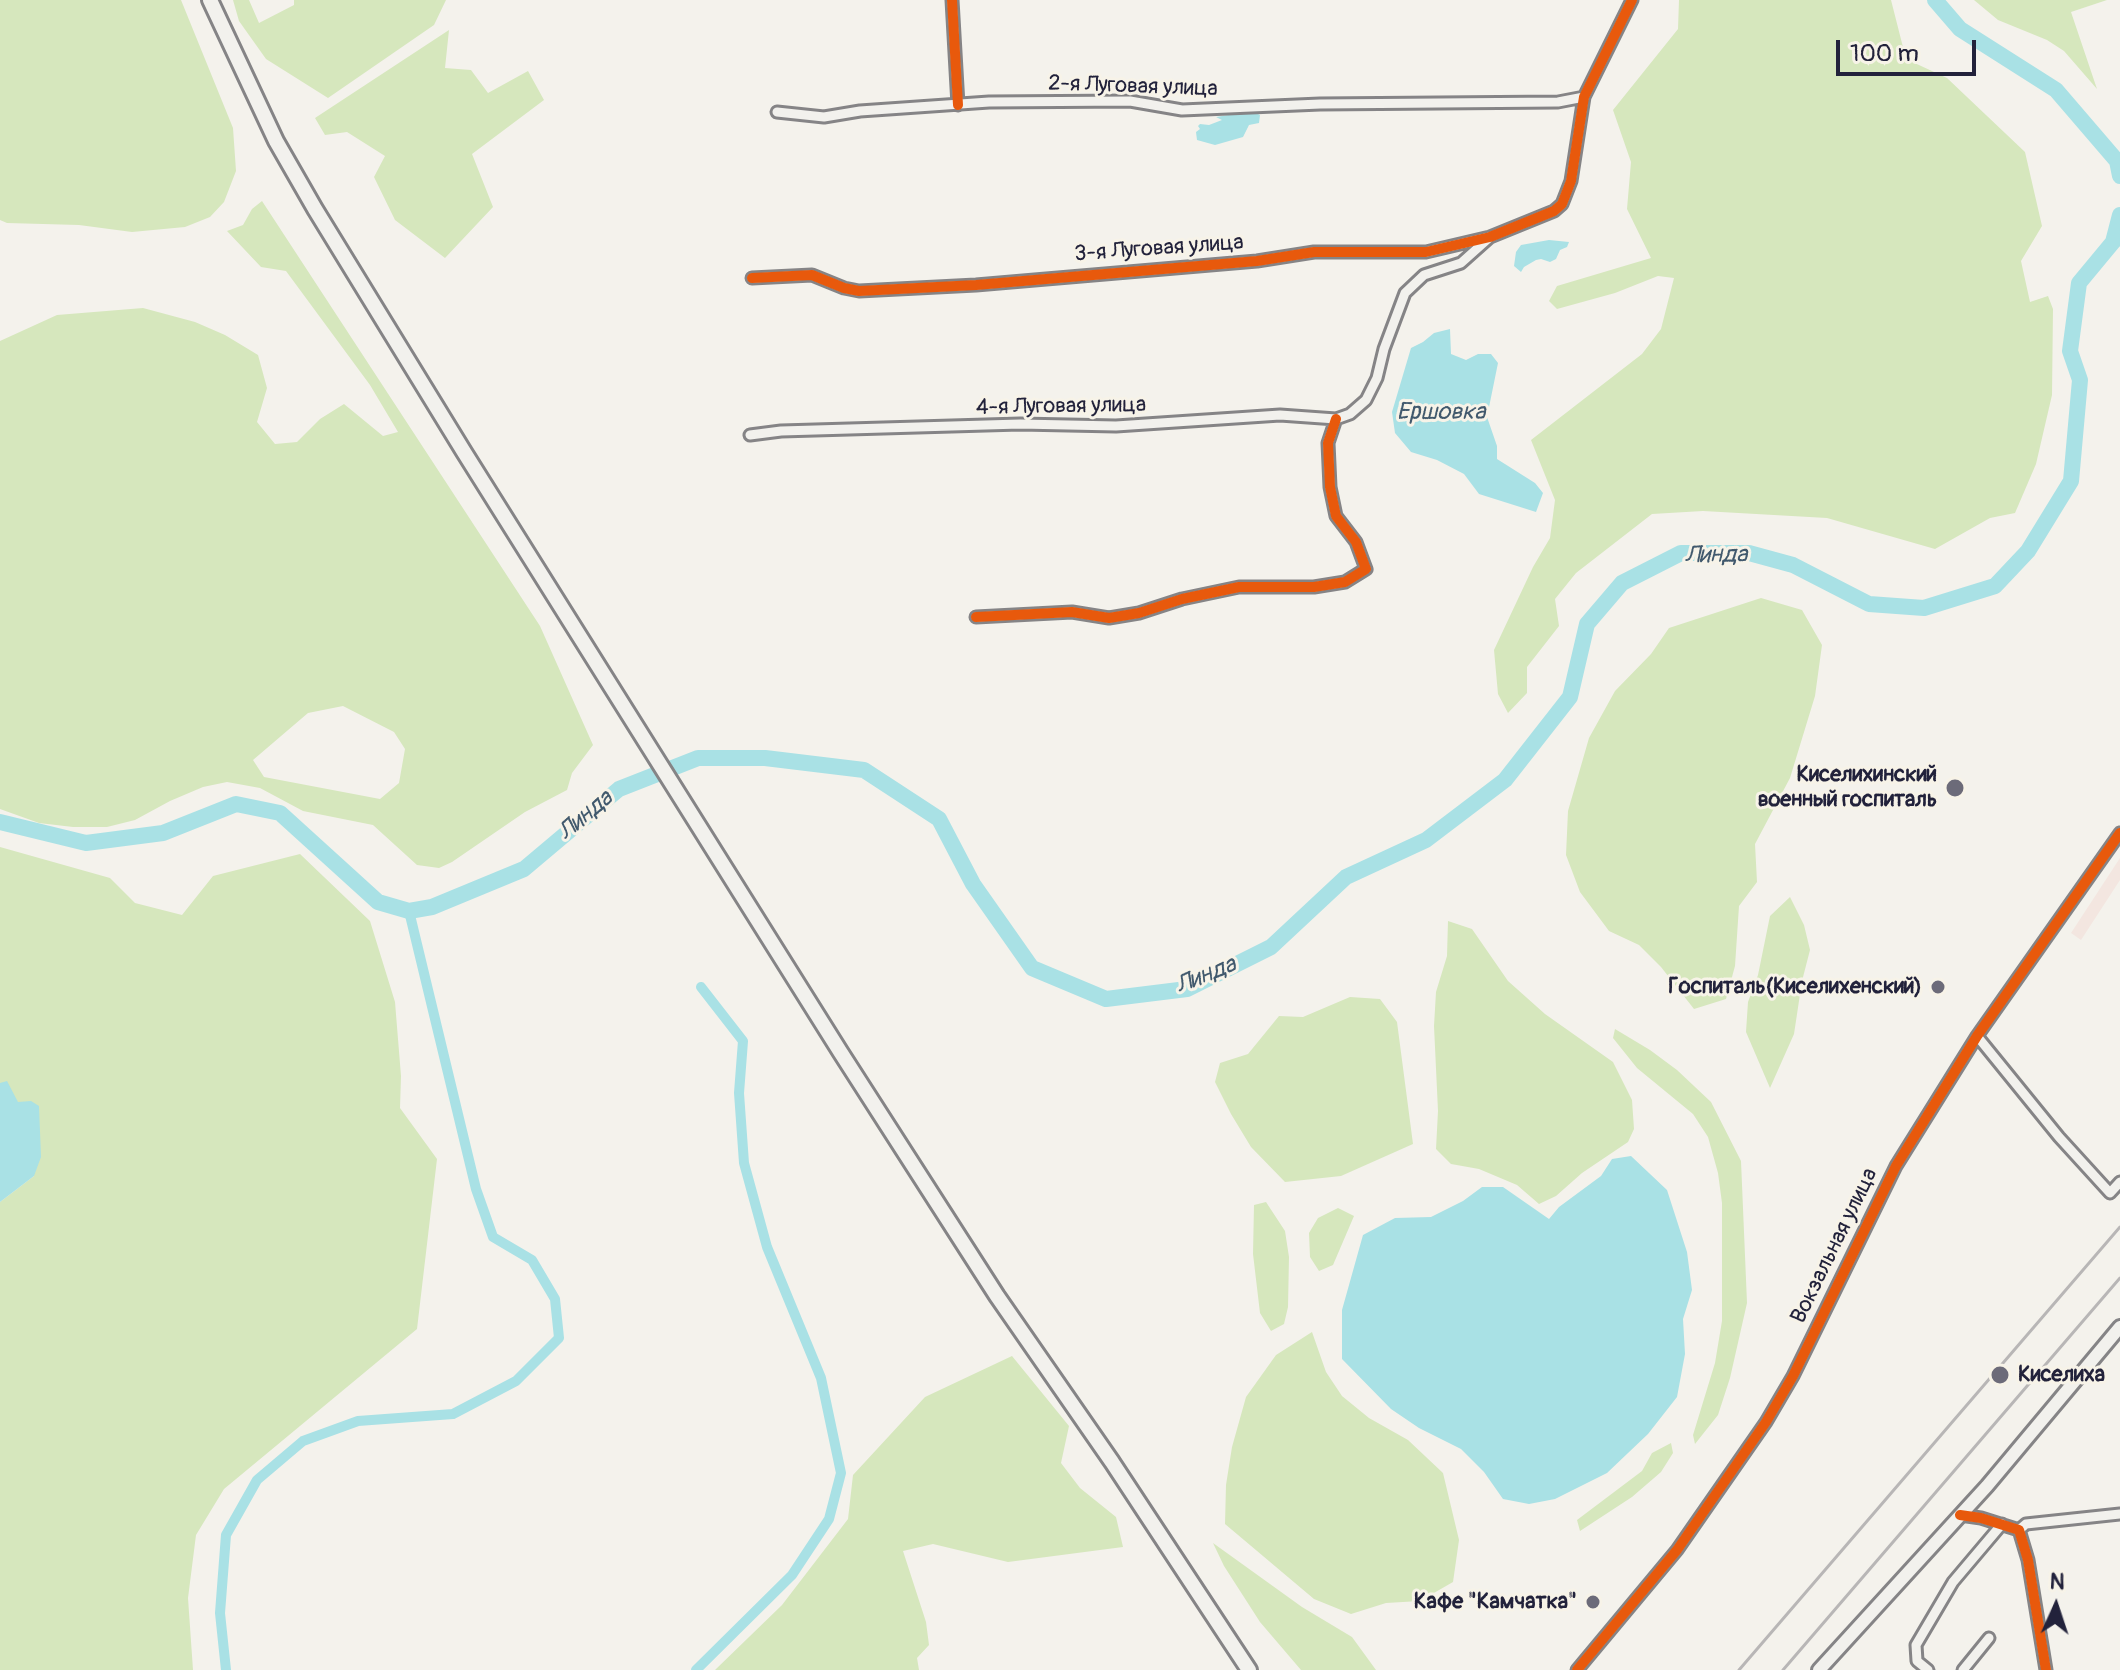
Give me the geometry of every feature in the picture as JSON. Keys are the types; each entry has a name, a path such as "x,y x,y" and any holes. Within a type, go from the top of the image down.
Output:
{"main road":[{"path":"210,0 276,141 464,452 997,1296 1112,1462 1249,1670"}],"street":[{"path":"952,0 958,105"},
{"path":"1584,97 1632,0"},
{"name":"2-я Луговая улица","path":"777,112 824,117 860,111 958,105 1139,101 1182,110 1320,104 1558,102 1584,97"},
{"name":"3-я Луговая улица","path":"752,278 812,275 859,291 976,285 1257,261 1314,252 1426,252 1490,237 1554,211 1562,204 1571,181 1584,97"},
{"path":"976,617 1072,612 1109,618 1239,587 1314,587 1345,582 1366,569 1356,542 1336,516 1330,487 1328,443 1336,419 1350,414 1366,400 1377,378 1384,349 1405,293 1424,275 1461,263 1490,237"},
{"name":"4-я Луговая улица","path":"750,435 781,431 1020,424 1116,426 1280,415 1336,419"},
{"name":"Вокзальная улица","path":"1577,1670 1677,1550 1766,1422 1793,1376 1896,1166 1977,1036 2120,833"},
{"path":"1977,1036 2059,1137 2110,1193 2120,1182"},
{"path":"1819,1670 1987,1486 2120,1327"},
{"path":"2019,1530 2026,1524 2120,1514"},
{"path":"1960,1515 2019,1530"},
{"path":"1909,1670 1917,1661 1916,1645 1953,1582 2002,1524"},
{"path":"2019,1530 2028,1560 2046,1670"},
{"path":"1963,1670 1989,1638"},
{"path":"1917,1661 1928,1670"}],"shaded area":[{"path":"2120,858 2120,880 2081,940 2071,933"}],"green space":[{"path":"0,0 181,0 233,128 236,171 224,202 210,217 185,227 132,232 0,220"},
{"path":"233,0 249,0 259,23 294,5 294,0 446,0 434,25 328,98 266,59 239,21"},
{"path":"1679,0 1891,0 1906,59 1947,78 2025,152 2042,226 2021,261 2030,302 2048,296 2053,309 2052,395 2036,464 2015,513 1990,518 1935,549 1827,518 1703,511 1652,514 1576,573 1555,599 1559,626 1527,667 1527,693 1508,713 1498,694 1494,650 1550,538 1555,500 1531,440 1642,354 1661,329 1674,278 1658,276 1615,293 1557,309 1549,301 1557,286 1651,258 1627,209 1631,162 1613,110 1678,29"},
{"path":"1974,0 2107,0 2071,12 2097,89 2064,51 2047,40 1998,20"},
{"path":"449,30 445,68 471,70 488,93 528,71 544,100 472,154 493,207 445,258 395,220 374,177 385,156 347,132 325,135 315,118"},
{"path":"262,201 540,626 593,745 572,773 567,790 525,812 439,868 417,865 373,825 303,811 260,788 227,782 203,787 135,820 107,827 39,823 0,809 0,341 57,315 143,308 195,322 225,335 258,355 267,388 257,422 275,444 297,442 320,419 344,404 383,436 398,432 370,385 286,271 261,267 227,231 243,225 252,209","holes":["343,706 394,732 405,749 399,783 380,799 264,777 253,760 308,713"]},
{"path":"1761,598 1802,610 1822,645 1815,696 1790,778 1755,844 1757,882 1739,906 1735,966 1726,999 1694,1009 1639,945 1609,931 1580,892 1566,855 1568,811 1589,738 1615,691 1651,654 1669,628"},
{"path":"0,847 110,878 135,903 182,915 213,876 300,854 370,921 395,1002 401,1076 400,1108 437,1159 417,1329 224,1489 196,1535 188,1598 193,1670 0,1670 0,1202 34,1176 0,1130"},
{"path":"1790,897 1804,925 1810,950 1794,1034 1770,1088 1746,1032 1748,1002 1758,975 1770,916"},
{"path":"1448,921 1472,929 1508,981 1545,1014 1613,1062 1632,1100 1634,1129 1628,1142 1582,1173 1556,1196 1539,1204 1517,1185 1479,1169 1451,1164 1436,1149 1438,1111 1434,1026 1436,992 1447,956"},
{"path":"1350,997 1380,999 1397,1022 1413,1144 1341,1176 1285,1182 1251,1147 1231,1114 1215,1082 1220,1063 1248,1054 1279,1016 1303,1017"},
{"path":"1615,1029 1677,1070 1711,1102 1741,1161 1747,1303 1718,1415 1695,1444 1693,1435 1715,1363 1722,1321 1722,1203 1718,1173 1708,1137 1693,1114 1637,1068 1613,1038"},
{"path":"1266,1202 1285,1231 1289,1257 1288,1307 1284,1324 1271,1331 1260,1313 1253,1254 1254,1205"},
{"path":"1338,1208 1354,1216 1333,1265 1319,1271 1310,1257 1309,1233 1318,1218"},
{"path":"1312,1332 1326,1372 1342,1396 1369,1418 1408,1440 1443,1473 1459,1540 1453,1582 1420,1601 1386,1603 1351,1614 1314,1599 1225,1524 1226,1485 1232,1447 1246,1397 1276,1355"},
{"path":"1012,1356 1069,1426 1061,1463 1080,1488 1116,1517 1123,1547 1008,1562 933,1544 903,1551 926,1622 929,1645 917,1658 919,1670 715,1670 782,1605 848,1519 853,1475 925,1397"},
{"path":"1671,1443 1673,1453 1661,1472 1632,1497 1580,1531 1577,1520 1642,1471 1652,1453"},
{"path":"1213,1543 1302,1607 1352,1637 1376,1670 1301,1670 1260,1622"}],"water":[{"path":"1252,111 1260,115 1259,123 1249,125 1243,137 1215,145 1197,140 1196,132 1200,124 1209,125 1222,120 1216,117"},
{"path":"1549,240 1569,242 1550,262 1536,260 1521,272 1514,266 1516,252 1521,245"},
{"name":"Ершовка","path":"1450,329 1451,354 1466,360 1478,354 1491,354 1498,363 1487,417 1497,446 1497,459 1535,483 1543,493 1536,512 1479,494 1464,474 1437,460 1411,452 1395,433 1392,412 1411,348 1434,333"},
{"path":"7,1081 18,1102 31,1101 39,1106 41,1157 34,1176 0,1202 0,1083"},
{"path":"1631,1156 1667,1190 1687,1252 1692,1290 1683,1319 1685,1354 1677,1397 1648,1434 1607,1473 1555,1499 1529,1504 1503,1499 1484,1472 1461,1449 1419,1428 1391,1409 1342,1359 1342,1310 1363,1235 1395,1218 1431,1217 1463,1201 1482,1187 1503,1187 1549,1219 1559,1207 1601,1176 1612,1159"}],"waterway":[{"name":"Линда","path":"1935,0 1960,29 2056,90 2117,161 2120,176"},
{"name":"Линда","path":"0,822 86,843 163,833 236,804 280,813 378,902 409,911 432,907 524,869 619,789 698,758 765,758 864,770 939,819 973,884 1032,968 1106,999 1187,989 1271,947 1346,877 1426,840 1505,780 1570,697 1587,624 1622,583 1681,553 1749,553 1793,565 1869,604 1924,608 1995,586 2028,551 2071,481 2080,380 2070,351 2079,283 2113,242 2120,215"},
{"path":"226,1670 220,1613 226,1535 257,1480 303,1441 358,1421 453,1414 516,1381 559,1338 555,1299 532,1260 493,1237 476,1189 409,911"},
{"path":"696,1670 792,1575 829,1519 841,1473 821,1378 767,1247 744,1163 739,1093 743,1041 701,987"}],"railway":[{"path":"1739,1670 2120,1227"},
{"path":"1783,1670 2120,1278"}],"cycle path":[{"path":"952,0 958,105"},
{"path":"752,278 812,275 859,291 976,285 1257,261 1314,252 1426,252 1490,237 1554,211 1562,204 1571,181 1584,97 1632,0"},
{"path":"976,617 1072,612 1109,618 1239,587 1314,587 1345,582 1366,569 1356,542 1336,516 1330,487 1328,443 1336,419"},
{"path":"1577,1670 1677,1550 1766,1422 1793,1376 1896,1166 1977,1036 2120,833"},
{"path":"1960,1515 2019,1530 2028,1560 2046,1670"}],"place":[{"name":"Киселихинский военный госпиталь","path":"1955,788"},
{"name":"Госпиталь(Киселихенский)","path":"1938,987"},
{"name":"Киселиха","path":"2000,1375"},
{"name":"Кафе \"Камчатка\"","path":"1593,1602"}]}
